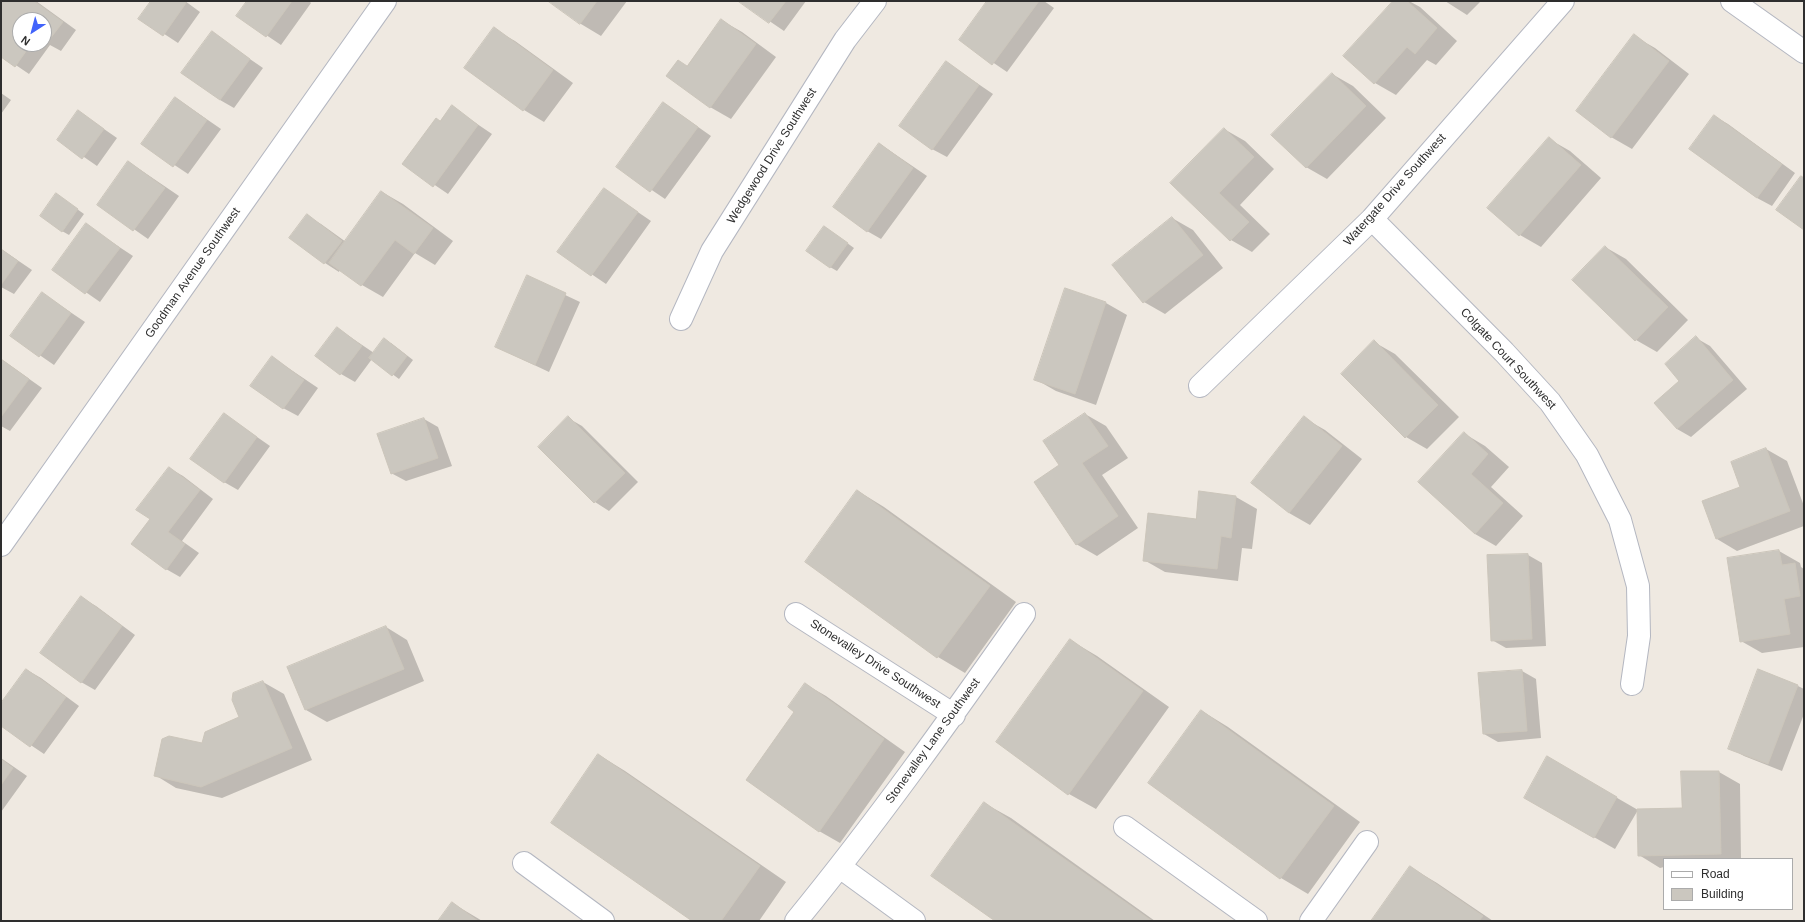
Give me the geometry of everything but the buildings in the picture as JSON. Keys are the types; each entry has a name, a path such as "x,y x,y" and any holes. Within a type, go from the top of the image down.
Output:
{"street":[{"name":"Goodman Avenue Southwest","path":"1,546 385,1"},
{"name":"Wedgewood Drive Southwest","path":"681,319 712,251 845,40 875,1"},
{"name":"Watergate Drive Southwest","path":"1200,386 1372,219 1563,1"},
{"path":"1732,1 1804,52"},
{"name":"Colgate Court Southwest","path":"1372,219 1504,352 1545,397 1587,455 1620,520 1638,586 1639,636 1632,684"},
{"name":"Stonevalley Drive Southwest","path":"796,614 954,715"},
{"name":"Stonevalley Lane Southwest","path":"840,867 954,715 1024,614"},
{"path":"1125,827 1256,921"},
{"path":"1311,921 1367,842"},
{"path":"524,863 596,919"},
{"path":"796,921 840,867 914,921"}]}
